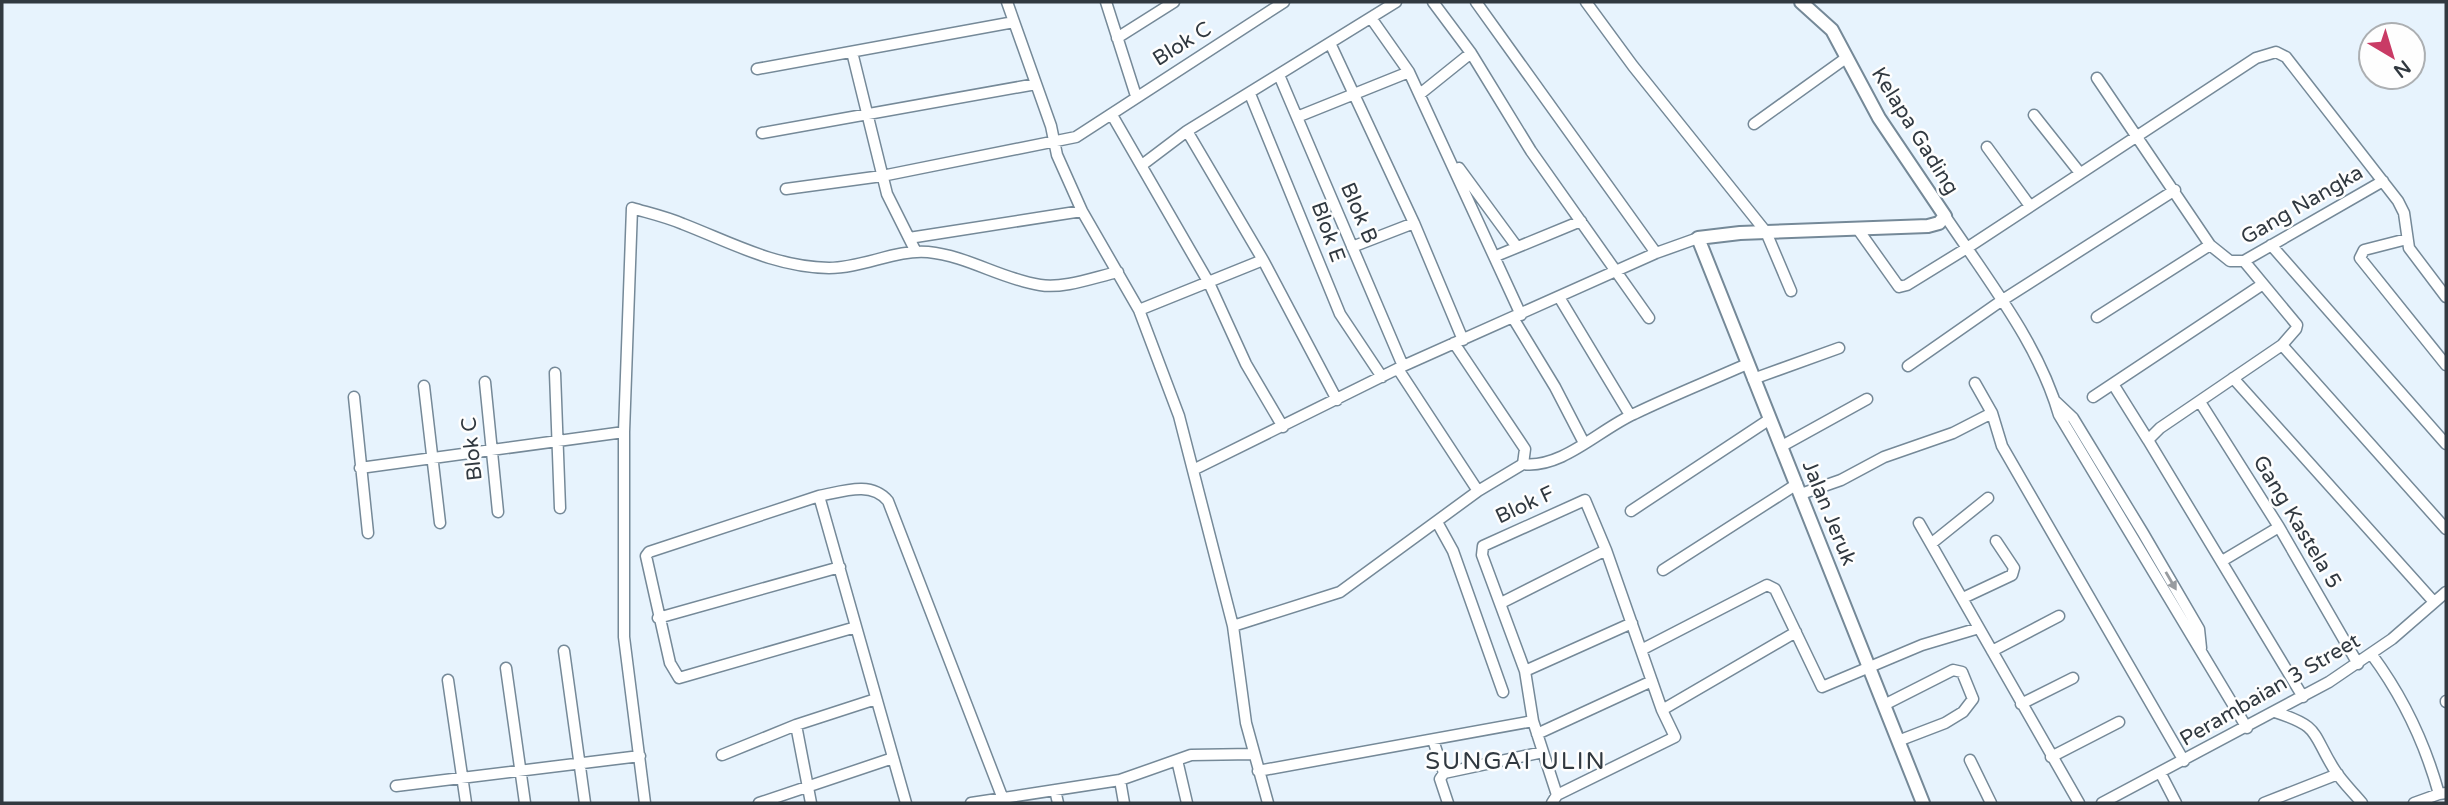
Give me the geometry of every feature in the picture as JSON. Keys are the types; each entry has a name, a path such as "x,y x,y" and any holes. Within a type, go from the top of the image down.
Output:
{"street":[{"path":"1007,2 1057,155 1082,211 1139,310 1179,416 1233,626 1253,754 1268,803"},
{"path":"1106,2 1136,96"},
{"path":"1117,38 1174,2"},
{"name":"Blok C","path":"786,189 883,176 1076,137 1284,2"},
{"path":"1142,165 1187,131 1396,2"},
{"path":"1433,2 1471,53 1531,151 1649,318"},
{"path":"1476,2 1656,253"},
{"path":"1587,2 1633,66 1766,232 1791,291"},
{"name":"Kelapa Gading","path":"1698,238 1766,232 1928,226 1939,223 1945,216 1879,118 1832,30 1801,2"},
{"path":"1371,18 1409,72 1496,256 1517,316 1584,443"},
{"path":"757,69 1014,22"},
{"path":"1330,43 1414,223 1459,342 1525,449 1523,464"},
{"path":"852,52 865,114 887,194 916,252"},
{"path":"1857,228 1899,287 1907,285 2256,58 2276,52 2286,57 2402,208 2407,239 2415,258 2446,297"},
{"path":"1420,94 1471,53"},
{"path":"1754,124 1846,58"},
{"path":"1297,117 1409,72"},
{"name":"Blok B","path":"1279,75 1401,368 1478,491"},
{"name":"Gang Nangka","path":"2097,78 2210,245 2222,258 2244,261 2383,181"},
{"path":"762,133 1036,84"},
{"name":"Blok E","path":"1250,94 1279,157 1340,314 1382,377"},
{"path":"1112,115 1209,283 1246,364 1283,427"},
{"path":"2034,115 2080,173"},
{"path":"1187,131 1263,260 1337,400"},
{"path":"1987,147 2030,206"},
{"path":"1445,149 1517,247"},
{"path":"1908,366 2001,301 2175,190"},
{"path":"645,803 624,637 624,432 632,208 681,222 750,253 780,262 842,267 916,252 959,258 999,274 1053,286 1118,272"},
{"path":"909,238 1082,211"},
{"path":"1945,216 2032,346 2064,424 2139,535 2190,636 2201,648 2248,728"},
{"path":"1496,256 1581,220"},
{"path":"1352,247 1414,223"},
{"path":"1193,470 1401,368 1656,253 1698,238"},
{"name":"Jalan Jeruk","path":"1698,238 1923,803"},
{"path":"2407,239 2364,250 2360,258 2446,365"},
{"path":"2097,317 2210,245"},
{"path":"2271,245 2446,443"},
{"path":"1139,310 1263,260"},
{"path":"2148,440 2282,345 2297,327 2244,261"},
{"path":"2093,397 2263,284"},
{"path":"1559,297 1630,415"},
{"path":"2282,345 2446,529"},
{"path":"1753,379 1839,348"},
{"path":"1233,626 1340,592 1478,491 1523,464 1542,464 1630,415 1747,364"},
{"path":"555,373 560,508"},
{"path":"2232,378 2434,602"},
{"name":"Blok C","path":"485,382 498,512"},
{"path":"1975,383 1992,413 2002,446 2184,761"},
{"path":"2113,384 2303,697"},
{"path":"424,386 440,523"},
{"path":"354,397 368,533"},
{"path":"1782,446 1867,398"},
{"name":"Gang Kastela 5","path":"2200,402 2279,527 2358,664"},
{"path":"1663,570 1799,489 1841,480 1884,457 1953,433 1992,413"},
{"path":"1631,511 1770,419"},
{"path":"360,468 624,432"},
{"path":"856,627 679,678 670,663 645,560 649,552 784,505 855,489 869,489 882,494 888,501 1003,799"},
{"path":"819,496 906,803"},
{"path":"1932,543 1987,498"},
{"name":"Blok F","path":"1501,603 1482,555 1483,546 1585,500 1590,506 1606,550"},
{"path":"1437,522 1453,551 1503,692"},
{"path":"1919,523 2079,803"},
{"path":"2222,561 2279,527"},
{"path":"1962,598 2012,575 2014,568 1996,541"},
{"path":"1606,550 1662,710 1675,737 1555,799 1532,721 1525,671 1501,603 1606,550"},
{"path":"658,618 840,567"},
{"path":"1641,650 1767,585 1775,589 1822,687 1928,642 1979,628"},
{"name":"Perambaian 3 Street","path":"2102,803 2248,728 2358,664 2446,592"},
{"path":"1992,652 2059,616"},
{"path":"1525,671 1632,623"},
{"path":"1662,710 1796,632"},
{"path":"564,651 585,803"},
{"path":"2372,655 2402,699 2443,793 2414,803"},
{"path":"506,667 525,803"},
{"path":"1884,705 1953,670 1962,672 1968,684 1973,699 1963,712 1898,741"},
{"path":"2021,705 2073,678"},
{"path":"448,680 466,803"},
{"path":"1537,734 1652,681"},
{"path":"722,755 796,725 876,699"},
{"path":"2275,712 2307,723 2318,735 2338,774 2362,803"},
{"path":"1258,771 1532,721"},
{"path":"2051,757 2119,722"},
{"path":"796,725 811,803"},
{"path":"1433,740 1444,773"},
{"path":"1448,803 1440,779 1444,773 1543,752"},
{"path":"971,803 1120,780 1191,755 1253,754"},
{"path":"396,786 640,756"},
{"path":"759,803 893,758"},
{"path":"1177,760 1187,803"},
{"path":"1970,760 1991,803"},
{"path":"2161,774 2176,803"},
{"path":"2264,803 2338,774"},
{"path":"1120,780 1124,803"},
{"path":"1055,790 1058,803"}],"district":[{"name":"SUNGAI ULIN","path":"1516,761"}]}
